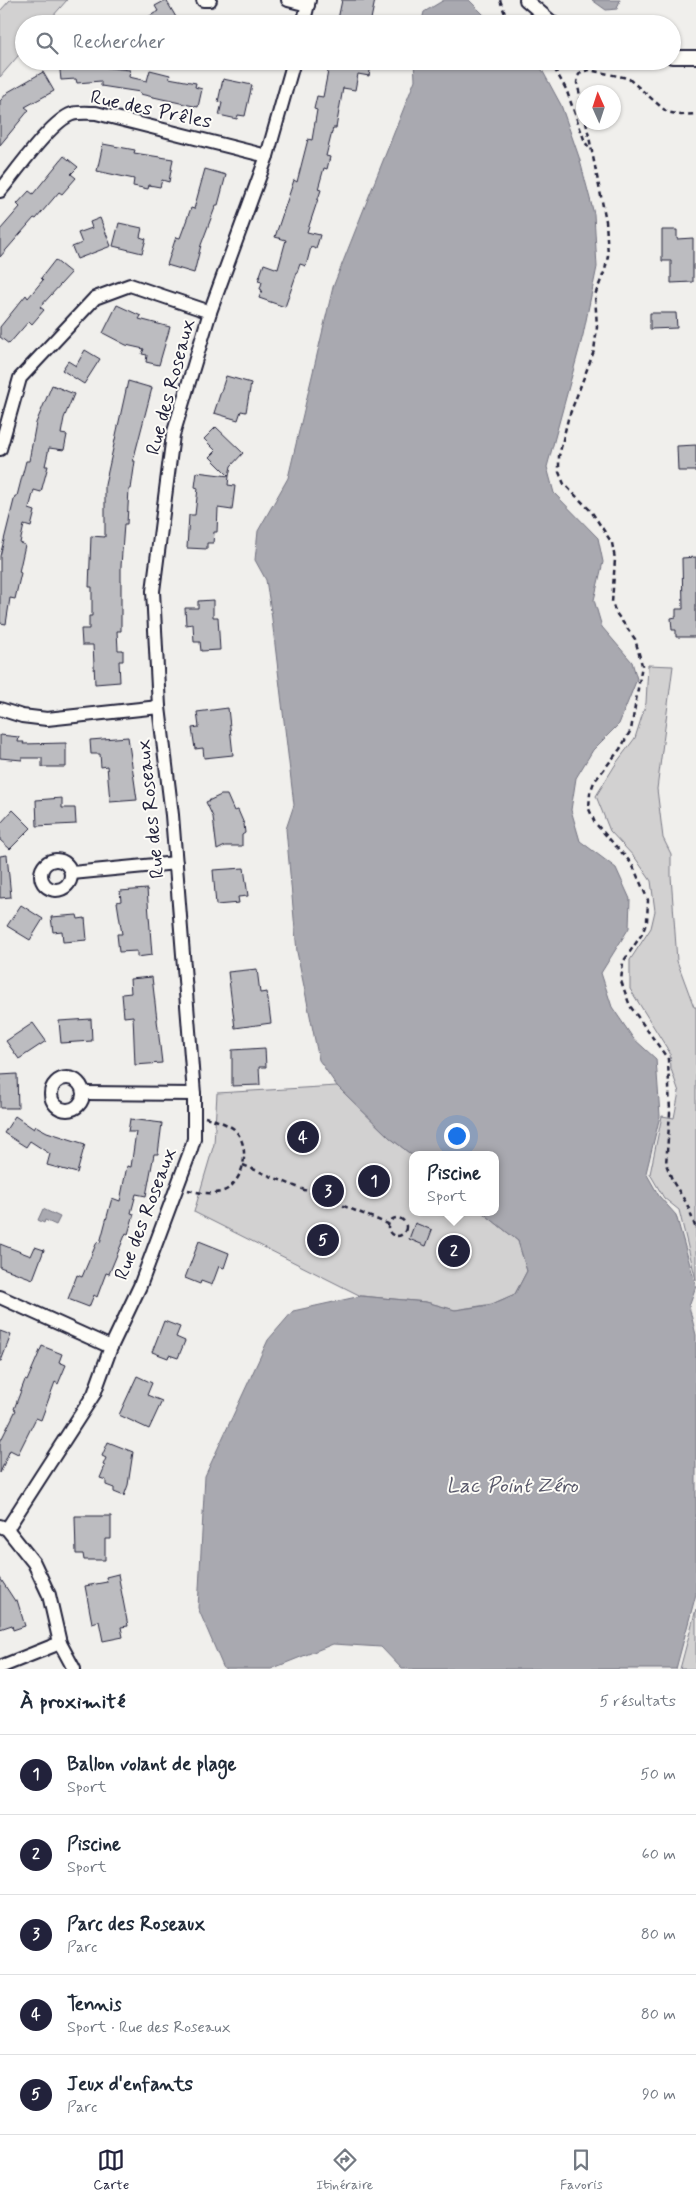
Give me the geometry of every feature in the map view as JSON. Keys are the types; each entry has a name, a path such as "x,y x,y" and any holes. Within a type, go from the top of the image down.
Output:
{"street":[{"path":"203,0 210,0"},
{"path":"288,0 309,2 305,15"},
{"path":"526,0 544,15"},
{"path":"681,57 696,57"},
{"name":"Rue des Roseaux","path":"3,1527 94,1394 111,1347 140,1286 192,1146 194,1094 176,863 159,706 152,591 173,435 210,312 266,156 291,70"},
{"name":"Rue des Prêles","path":"0,191 49,132 62,119 74,114 96,113 266,156"},
{"path":"0,449 20,378 95,298 130,284 210,312"},
{"path":"0,709 22,716 47,719 159,706"},
{"path":"72,873 176,863"},
{"path":"83,1093 194,1094"},
{"path":"0,1296 111,1347"},
{"path":"3,1527 34,1563 49,1595 60,1643 74,1669"},
{"path":"0,1667 60,1643"}],"path":[{"path":"500,0 506,15"},
{"path":"556,70 562,80 587,146 591,150"},
{"path":"578,85 577,79 581,72 589,70 628,79 667,112 676,115 696,114"},
{"path":"587,130 606,221 608,256 605,270 595,295 597,327 594,352 566,426 559,472 564,484 591,511 612,543 615,559 612,603 616,613 635,639 640,650 642,665 631,730 620,750 594,782 590,793 589,809 595,823 632,864 648,900 648,921 642,934 623,962 621,981 630,1006 668,1059 670,1113 666,1164 673,1182 687,1204 696,1229"},
{"path":"178,1187 213,1193 228,1189 238,1176 243,1165 244,1151 242,1142 233,1129 218,1121 194,1114"},
{"path":"243,1165 388,1224"},
{"path":"399,1218 404,1221 406,1230 402,1235 394,1236 388,1231 388,1224 392,1219 399,1218"}],"shaded area":[{"path":"10,0 67,0 54,15 15,15 15,60 0,77 0,11"},
{"path":"648,665 673,666 657,789 663,838 671,854 677,961 694,1007 696,1007 696,1280 679,1210 664,1198 650,1174 662,1116 674,1118 679,1092 671,1069 670,1053 630,989 630,960 651,928 655,911 651,881 636,859 610,831 596,796 617,762 635,738 646,703"},
{"path":"337,1086 389,1137 409,1153 409,1216 487,1216 518,1241 527,1271 515,1294 492,1304 455,1310 426,1302 361,1296 194,1212 214,1144 217,1093"},
{"path":"696,1609 696,1669 680,1669"}],"water":[{"path":"444,0 469,0 484,15 423,15 424,12"},
{"path":"592,0 620,0 617,9 606,10"},
{"name":"Lac Point Zéro","path":"414,70 542,70 561,105 579,157 594,214 597,267 583,335 547,467 554,493 598,538 603,562 594,600 602,627 632,662 637,679 619,724 593,750 576,778 571,810 580,841 616,868 630,899 629,928 601,973 612,1007 633,1038 656,1059 660,1116 646,1173 659,1196 676,1215 696,1286 689,1306 696,1335 696,1594 676,1669 402,1669 381,1647 333,1644 271,1669 224,1669 198,1608 205,1476 268,1340 293,1311 361,1296 426,1302 455,1310 490,1305 515,1294 527,1271 518,1241 487,1216 499,1216 499,1151 409,1151 409,1153 389,1137 337,1086 319,1060 297,952 286,829 294,805 271,611 266,580 255,560 258,531 288,478 333,287 415,80"},
{"path":"43,1209 60,1217 56,1225 45,1220 44,1223 38,1220"},
{"path":"448,1244 464,1251 460,1259 445,1252"}],"building":[{"path":"166,0 175,15 152,15 158,11 155,6"},
{"path":"342,0 375,0 372,15 339,15"},
{"path":"60,70 130,70 129,77 147,81 150,70 170,75 169,78 196,83 195,87 202,89 198,107 140,94 140,92 101,86 101,81 77,83 76,79 61,80"},
{"path":"328,70 370,70 369,76 358,74 355,90 343,88 336,128 333,128 326,156 330,157 327,169 324,168 318,189 321,190 307,232 320,235 316,249 311,247 306,266 300,264 285,307 259,298 262,282 258,281 264,264 278,269 286,240 275,237 294,180 297,182 308,139 312,140 317,110 314,109 317,96 323,97"},
{"path":"43,72 54,91 25,107 29,110 0,145 0,101 8,92"},
{"path":"223,79 252,85 245,116 238,115 237,119 219,115 222,103 218,102"},
{"path":"103,144 135,150 134,153 173,159 169,182 162,180 160,187 149,185 148,189 133,186 134,179 97,171"},
{"path":"64,156 78,167 71,174 76,178 62,194 59,192 0,257 0,230 20,207 17,204 29,191 33,194"},
{"path":"205,169 226,175 218,205 216,205 201,245 194,273 167,265 176,237 180,238 191,208 194,209"},
{"path":"100,218 111,246 77,259 72,247 82,243 78,233 92,228 90,222"},
{"path":"119,223 142,228 140,237 146,239 142,253 113,246"},
{"path":"662,230 677,230 677,239 693,238 693,282 671,283 671,261 662,261"},
{"path":"55,260 71,273 40,307 44,310 32,324 29,321 9,344 0,337 0,327 26,295 28,298 43,280 41,278"},
{"path":"117,305 141,316 139,319 170,327 159,365 146,362 147,355 142,354 144,349 126,345 103,333"},
{"path":"650,313 676,313 677,328 650,329"},
{"path":"85,350 100,359 84,384 62,370 68,361 76,366"},
{"path":"226,376 251,383 246,412 241,411 238,420 214,413"},
{"path":"128,381 152,388 133,461 135,461 131,489 129,489 127,524 124,524 121,566 121,631 117,631 118,650 123,650 123,661 119,661 120,682 95,684 93,645 82,645 81,629 89,629 89,616 92,616 92,587 89,587 91,536 105,537 105,485"},
{"path":"52,385 74,394 64,418 61,434 67,435 64,450 49,448 45,466 48,466 41,492 34,490 29,509 35,511 31,527 24,525 20,543 25,545 15,599 10,598 6,624 0,623 0,556 15,496 17,496 26,461 29,461 36,423"},
{"path":"216,427 243,453 231,466 229,476 210,457 216,451 204,439"},
{"path":"696,445 696,471 678,471 677,446"},
{"path":"197,472 229,476 228,485 235,486 232,510 218,508 217,532 214,532 213,543 207,543 207,549 187,548 189,515 195,515 198,488 195,487"},
{"path":"696,557 696,637 676,637 676,630 672,630 671,618 676,617 676,609 683,609 682,558"},
{"path":"213,600 213,617 218,617 220,650 201,651 200,642 194,642 193,624 186,625 185,608 198,608 198,601"},
{"path":"228,708 233,755 204,758 203,748 195,749 192,728 199,727 197,712"},
{"path":"0,735 19,737 18,742 24,742 23,744 66,743 66,767 42,767 42,758 22,758 22,760 0,758"},
{"path":"128,737 137,800 110,802 107,766 101,767 100,754 91,754 90,740"},
{"path":"221,795 227,795 234,811 238,810 244,824 245,833 242,835 242,846 225,846 217,850 213,817 206,802"},
{"path":"62,798 62,808 75,808 76,824 37,826 36,800"},
{"path":"13,810 31,828 10,849 0,840 0,824"},
{"path":"7,855 11,897 0,898 0,856"},
{"path":"244,868 248,896 238,897 239,903 216,905 213,870"},
{"path":"147,889 152,955 137,957 137,951 119,952 117,934 122,934 117,902 121,901 120,891"},
{"path":"21,905 43,919 30,940 7,926"},
{"path":"77,915 78,919 85,918 87,940 63,942 62,931 53,932 51,917"},
{"path":"257,969 260,993 267,992 271,1023 235,1028 228,972"},
{"path":"152,977 162,1063 135,1065 133,1016 124,1017 122,994 131,993 130,979"},
{"path":"91,1019 92,1041 61,1043 59,1021"},
{"path":"33,1023 46,1041 19,1059 6,1041"},
{"path":"265,1048 266,1067 259,1067 260,1085 232,1086 232,1050"},
{"path":"17,1074 18,1108 0,1108 0,1075"},
{"path":"15,1116 34,1129 36,1126 47,1132 85,1144 77,1173 47,1165 50,1154 30,1141 26,1147 4,1133"},
{"path":"130,1119 162,1123 158,1154 154,1154 146,1196 136,1194 131,1213 134,1214 128,1234 126,1233 109,1274 106,1273 97,1297 94,1295 89,1307 68,1299 77,1275 82,1277 97,1242 100,1243 112,1198 120,1201 127,1166 131,1167 136,1132 128,1132"},
{"path":"415,1223 432,1230 426,1246 409,1239"},
{"path":"199,1241 229,1253 224,1268 219,1266 212,1285 201,1281 200,1284 185,1278"},
{"path":"0,1244 31,1256 35,1247 44,1250 33,1279 0,1267"},
{"path":"164,1321 180,1327 176,1337 185,1341 178,1358 169,1355 168,1358 152,1352"},
{"path":"0,1331 11,1335 1,1361 0,1361"},
{"path":"42,1346 62,1354 59,1362 66,1365 58,1384 55,1382 41,1420 36,1418 18,1454 10,1450 0,1473 0,1442 16,1410 14,1409 25,1380 27,1381"},
{"path":"137,1376 152,1383 147,1395 162,1401 149,1429 119,1415"},
{"path":"108,1442 133,1452 128,1485 124,1496 114,1492 114,1488 106,1485 106,1480 100,1478 106,1458 102,1456"},
{"path":"75,1516 111,1516 111,1539 105,1539 105,1560 84,1560 83,1554 76,1554"},
{"path":"118,1574 128,1626 121,1627 123,1637 103,1641 99,1621 92,1623 85,1586 107,1582 106,1577"},
{"path":"0,1578 15,1601 17,1600 25,1626 13,1630 12,1625 0,1629"}],"place":[{"name":"Tennis","path":"303,1137"},
{"name":"Ballon volant de plage","path":"374,1181"},
{"name":"Parc des Roseaux","path":"328,1191"},
{"name":"Jeux d'enfants","path":"323,1240"},
{"name":"Piscine","path":"454,1251"}]}
